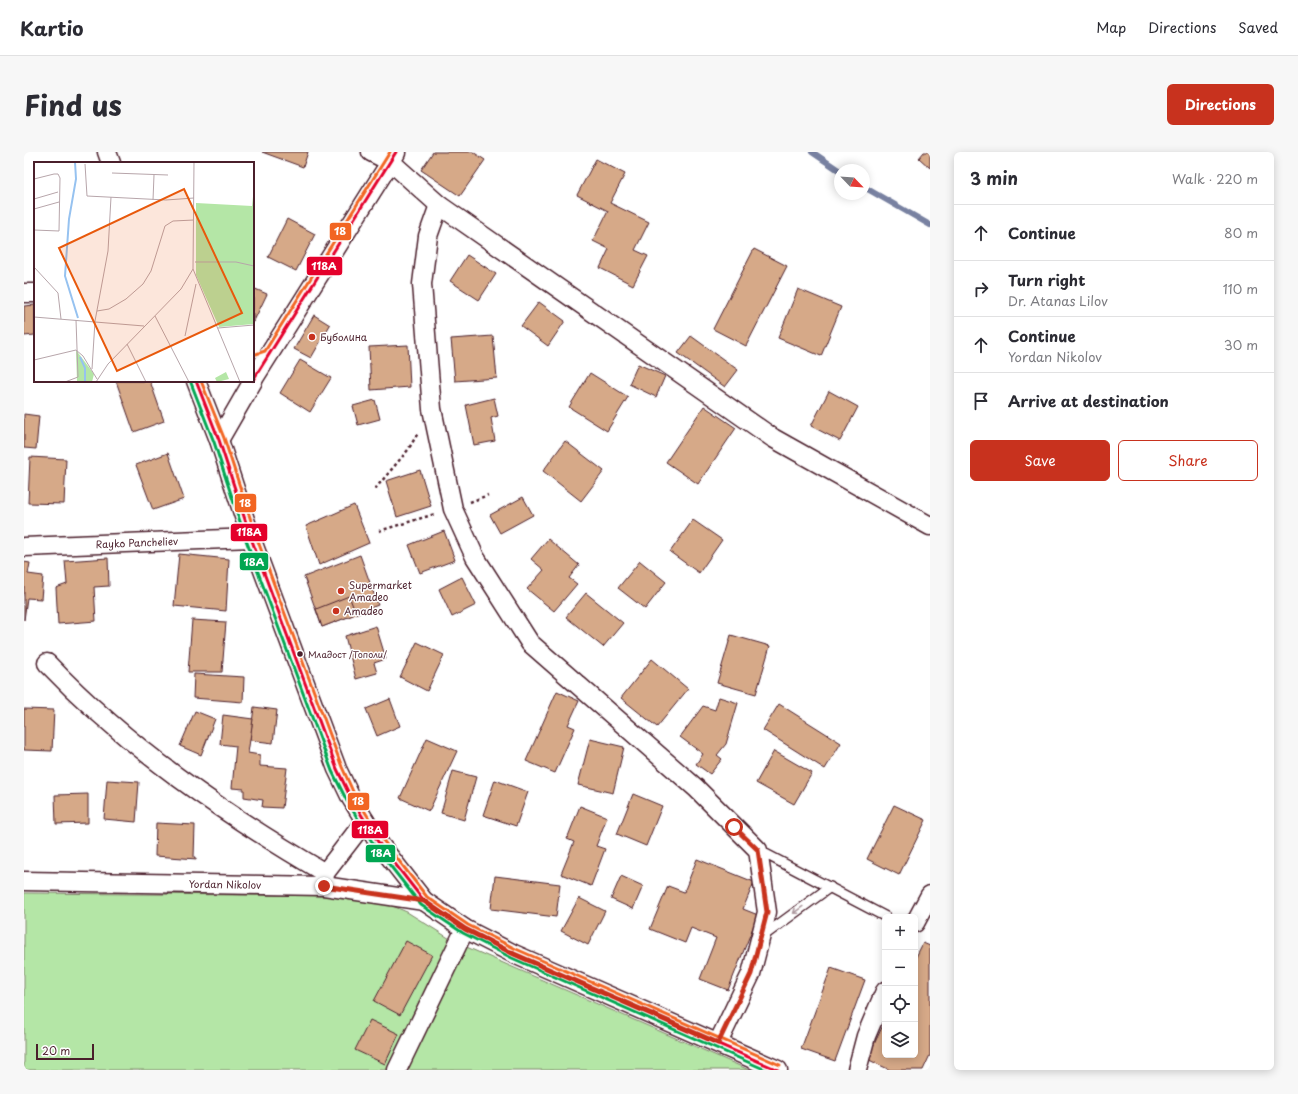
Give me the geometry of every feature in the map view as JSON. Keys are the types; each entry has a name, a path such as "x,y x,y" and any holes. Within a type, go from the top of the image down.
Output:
{"street":[{"path":"107,152 111,162"},
{"path":"371,152 394,157 440,205 773,438 930,526"},
{"path":"254,378 260,357 394,157"},
{"path":"440,205 428,236 422,284 432,409 452,509 475,556 530,643 696,788 758,850 767,912 751,974 718,1043"},
{"path":"196,382 219,440 250,538 337,768 351,798 378,842 424,901 465,929 521,957 778,1070"},
{"path":"219,440 252,382"},
{"name":"Rayko Pancheliev","path":"24,547 250,538"},
{"path":"47,663 77,694 142,750 324,880 366,821"},
{"name":"Yordan Nikolov","path":"24,882 324,880 424,901"},
{"path":"918,917 930,895"},
{"path":"398,1070 465,929"},
{"path":"857,1070 866,1036 882,999"}],"lane":[{"path":"758,850 882,915"},
{"path":"761,938 830,887"}],"path":[{"path":"375,489 408,450 432,409"}],"green space":[{"path":"24,893 355,896 383,902 407,912 455,942 749,1070 24,1070"}],"building":[{"path":"262,152 308,152 303,167"},
{"path":"433,152 473,152 485,160 460,196 421,170"},
{"path":"924,152 930,152 930,168 919,158"},
{"path":"596,159 625,174 610,203 649,222 635,250 648,256 633,285 600,268 609,249 593,241 608,211 577,195"},
{"path":"287,219 315,234 296,271 268,257"},
{"path":"754,249 787,266 746,346 713,329"},
{"path":"467,255 496,274 479,300 450,281"},
{"path":"254,288 267,294 254,321"},
{"path":"798,289 841,307 821,356 778,338"},
{"path":"539,302 565,321 548,346 521,326"},
{"path":"34,305 34,335 24,336 24,306"},
{"name":"Буболина","path":"314,315 330,325 311,358 294,349"},
{"path":"493,336 497,378 455,381 451,339"},
{"path":"691,336 738,370 725,387 678,353"},
{"path":"408,345 410,387 371,390 369,347"},
{"path":"300,360 331,378 310,412 280,393"},
{"path":"638,364 665,376 656,397 629,384"},
{"path":"590,373 628,397 607,431 569,407"},
{"path":"116,382 150,382 164,421 134,432"},
{"path":"829,391 858,407 840,441 811,426"},
{"path":"494,398 498,416 491,418 495,441 474,445 466,405"},
{"path":"375,400 380,419 358,425 353,406"},
{"path":"704,406 736,428 698,484 666,462"},
{"path":"24,414 39,416 36,449 24,448"},
{"path":"565,441 604,471 581,501 543,471"},
{"path":"168,453 184,499 153,510 136,465"},
{"path":"30,457 66,459 64,504 28,503"},
{"path":"420,470 431,506 397,517 386,481"},
{"path":"523,497 533,515 500,533 490,515"},
{"path":"354,505 369,543 319,565 306,526"},
{"path":"693,520 722,540 699,573 670,552"},
{"path":"444,531 455,560 420,573 409,545"},
{"path":"548,539 579,565 569,578 577,584 554,611 527,589 544,570 531,559"},
{"path":"179,554 229,559 226,611 174,606"},
{"name":"Supermarket Amadeo","path":"360,555 378,605 322,627 304,577"},
{"path":"108,558 109,586 94,587 96,621 58,624 56,588 67,584 65,561"},
{"path":"640,561 666,582 645,609 618,588"},
{"path":"24,562 30,563 28,574 43,576 41,599 27,598 24,620"},
{"path":"462,577 476,605 452,617 439,589"},
{"path":"586,593 623,623 603,647 566,617"},
{"name":"Amadeo","path":"349,596 356,614 322,627 316,609"},
{"path":"192,620 226,622 222,672 188,672"},
{"path":"376,626 386,659 374,663 377,673 356,679 345,636"},
{"path":"731,635 770,646 756,694 717,683"},
{"path":"417,642 444,655 427,691 400,677"},
{"path":"652,659 688,689 657,727 621,698"},
{"path":"194,674 244,677 243,702 193,698"},
{"path":"557,691 579,701 568,725 575,728 555,773 526,761"},
{"path":"719,697 738,703 726,744 717,755 722,759 710,774 696,764 703,754 680,737 703,706 715,710"},
{"path":"390,699 400,726 377,736 366,709"},
{"path":"779,704 841,743 825,769 763,730"},
{"path":"254,707 277,710 273,743 250,740"},
{"path":"24,709 54,710 52,751 24,750"},
{"path":"195,711 215,719 201,755 180,746"},
{"path":"223,715 253,719 248,753 260,755 260,766 287,768 282,808 262,807 263,800 244,797 244,789 232,788 236,746 220,744"},
{"path":"427,738 457,751 429,811 400,798"},
{"path":"590,739 624,747 613,793 578,785"},
{"path":"774,751 812,773 794,804 756,783"},
{"path":"453,771 476,777 464,820 441,813"},
{"path":"107,780 139,782 136,822 104,819"},
{"path":"495,780 528,792 516,826 483,815"},
{"path":"88,794 88,823 56,824 55,795"},
{"path":"633,794 662,806 646,846 617,834"},
{"path":"894,805 926,820 899,875 867,859"},
{"path":"580,806 607,817 596,846 605,849 591,886 561,874 574,842 567,839"},
{"path":"156,823 195,825 194,857 197,859 155,856"},
{"path":"697,859 754,882 743,909 758,915 728,990 700,979 716,938 691,928 685,943 650,929 668,886 684,892"},
{"path":"495,876 560,884 556,917 491,909"},
{"path":"621,876 643,886 633,909 611,899"},
{"path":"579,898 605,911 588,945 561,931"},
{"path":"406,941 432,955 400,1015 374,1001"},
{"path":"923,943 930,946 930,1055 923,1070 890,1070 867,1059 882,1027 882,1058 918,1058 918,953"},
{"path":"831,968 865,980 835,1061 801,1049"},
{"path":"370,1020 399,1034 385,1064 355,1050"}],"waterway":[{"path":"812,152 834,167"},
{"path":"870,190 930,225"}],"transit line":[{"name":"18","path":"254,355 265,351 390,152"},
{"name":"118А","path":"254,378 396,152"},
{"name":"118А","path":"196,382 219,440 251,538 337,769 351,798 378,842 424,901 465,929 514,954 778,1070"},
{"name":"18","path":"201,382 224,438 256,536 342,767 355,796 382,839 427,897 468,925 516,949 780,1065"},
{"name":"18А","path":"191,383 214,442 246,540 332,771 347,801 374,845 421,905 463,933 512,958 766,1070"}],"place":[{"name":"Буболина","path":"312,337"},
{"name":"Supermarket Amadeo","path":"341,591"},
{"name":"Amadeo","path":"336,611"},
{"name":"Младост /Тополи/","path":"300,654"}],"route":[{"path":"324,886 424,901 465,929 514,954 718,1043 751,974 767,912 758,850 734,827"}]}
